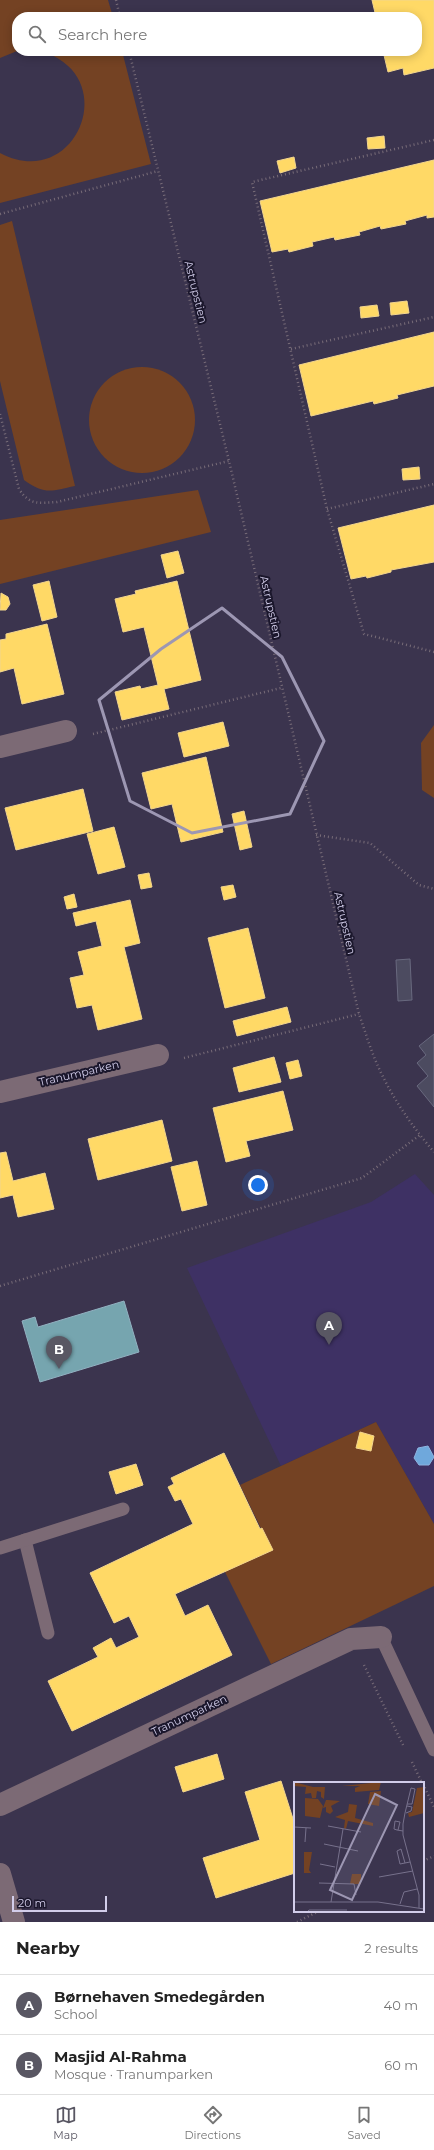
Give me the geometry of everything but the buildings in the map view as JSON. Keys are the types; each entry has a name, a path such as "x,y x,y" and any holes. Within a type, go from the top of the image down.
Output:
{"street":[{"path":"0,747 66,731"},
{"name":"Tranumparken","path":"0,1092 158,1055"},
{"name":"Tranumparken","path":"0,1805 351,1639 381,1637"},
{"path":"0,1874 14,1922"}],"lane":[{"path":"0,1548 123,1509"},
{"path":"25,1540 48,1633"},
{"path":"381,1637 434,1750"}],"path":[{"path":"116,0 119,12"},
{"name":"Astrupstien","path":"130,56 359,1014 377,1064 396,1101 434,1152"},
{"path":"434,140 252,182 327,509 364,634 434,652"},
{"path":"0,214 158,171"},
{"path":"291,350 434,317"},
{"path":"0,414 19,489 26,499 38,504 57,502 228,461"},
{"path":"327,509 434,484"},
{"path":"66,731 77,738 282,688"},
{"path":"316,835 370,842 419,885 434,889"},
{"path":"158,1055 168,1062 359,1014"},
{"path":"0,1286 362,1178 420,1135"},
{"path":"351,1639 405,1749"},
{"path":"409,1756 422,1782"},
{"path":"424,1786 434,1807"},
{"path":"424,1861 434,1856"},
{"path":"297,1922 317,1912"}],"highlighted area":[{"path":"222,608 282,657 324,741 290,814 192,833 130,801 99,700 161,649"}],"shaded area":[{"path":"0,0 108,0 112,12 12,12 12,53 0,58"},
{"path":"51,56 123,56 151,164 0,203 0,153 27,161 50,157 68,145 80,126 85,105 80,83 66,64"},
{"path":"12,221 75,486 54,490 43,490 24,480 0,381 0,225"},
{"path":"142,367 162,371 180,382 191,400 195,420 191,440 180,458 162,469 142,473 122,469 104,458 93,440 89,420 93,400 104,382 122,371"},
{"path":"198,490 211,532 0,584 0,520"},
{"path":"434,725 434,798 422,790 421,743"},
{"path":"415,1174 434,1195 434,1524 376,1422 281,1466 187,1268 371,1202"},
{"path":"376,1422 434,1524 434,1586 271,1664 221,1564 267,1541 240,1485"}],"place":[{"name":"Børnehaven Smedegården","path":"329,1345"},
{"name":"Masjid Al-Rahma","path":"59,1369"}]}
